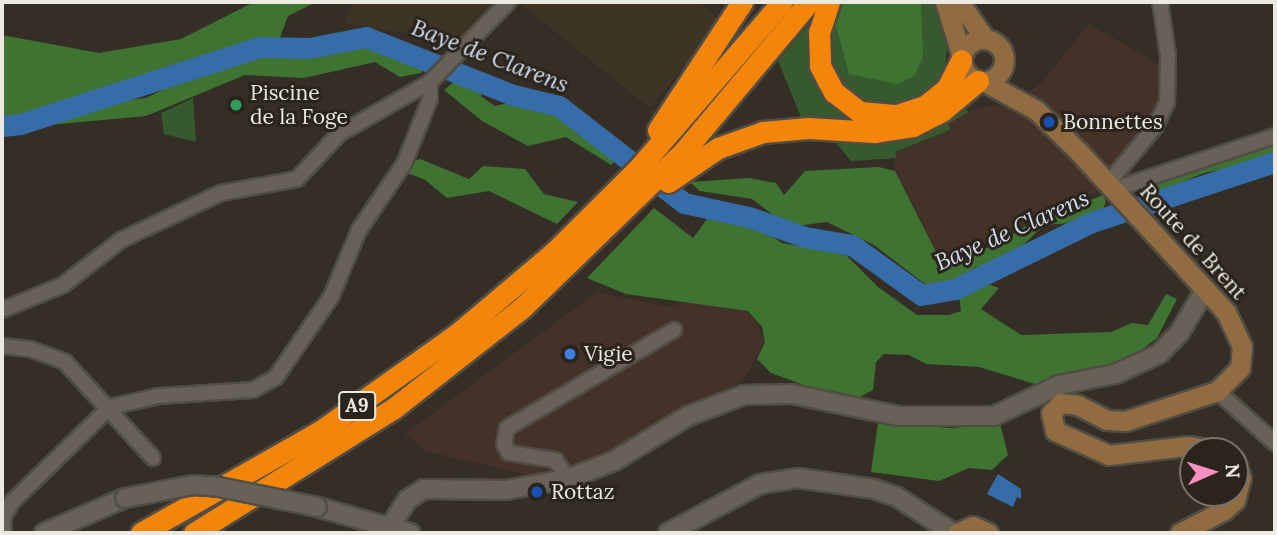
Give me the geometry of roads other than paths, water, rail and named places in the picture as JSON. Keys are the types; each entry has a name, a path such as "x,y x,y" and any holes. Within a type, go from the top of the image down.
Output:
{"highway":[{"name":"A9","path":"141,533 246,477 379,392 561,259 608,229 684,151 772,31 782,2"},
{"name":"A9","path":"194,533 394,408 474,348 561,259 597,210 679,125 772,31 809,2"},
{"path":"829,2 819,32 820,66 834,92 860,112 897,116 925,106 942,93 962,59"},
{"path":"597,210 692,84 741,4"},
{"path":"608,229 687,168 730,142 784,129 875,132 914,126 942,111 982,81"}],"main road":[{"path":"944,2 965,72 982,81 998,76 1004,64 1000,48 985,39 959,2"},
{"path":"962,59 970,43 985,39"},
{"name":"Route de Brent","path":"1004,64 1036,110 1116,190 1234,321 1242,346 1240,368 1217,391 1125,421 1107,420 1067,402 1053,409 1051,419 1061,435 1101,454 1179,448"},
{"name":"Route de Brent","path":"982,81 1036,110"},
{"path":"1180,533 1227,507"},
{"path":"955,533 973,526 988,533"}],"street":[{"path":"2,310 63,285 121,240 221,192 297,179 331,139 433,79 508,2"},
{"path":"1116,190 1167,102 1168,55 1160,2"},
{"path":"4,533 3,518 12,502 110,407 140,399 269,385 331,297 359,230 404,164 430,99 433,79"},
{"path":"1116,190 1275,136"},
{"path":"389,528 407,500 424,489 506,490 568,479 614,461 688,416 744,395 792,394 898,416 994,416 1059,385 1115,374 1159,354 1180,332 1205,290"},
{"path":"568,479 555,460 509,453 504,444 507,428 674,330"},
{"path":"2,346 30,349 65,362 110,407 153,458"},
{"path":"1217,391 1275,443"},
{"path":"668,533 760,484 798,478 885,493 955,533"},
{"path":"44,533 125,498 193,485 219,486 410,533"}],"water":[{"path":"998,474 1021,489 1021,499 1017,497 1013,507 987,494"}],"waterway":[{"name":"Baye de Clarens","path":"2,126 20,124 260,47 309,48 366,37 513,95 559,106 684,203 749,217 805,237 852,245 921,295 955,289 1092,222 1275,162"}],"place":[{"name":"Piscine de la Foge","path":"236,105"},
{"name":"Bonnettes","path":"1049,122"},
{"name":"Vigie","path":"570,354"},
{"name":"Rottaz","path":"537,492"}]}
